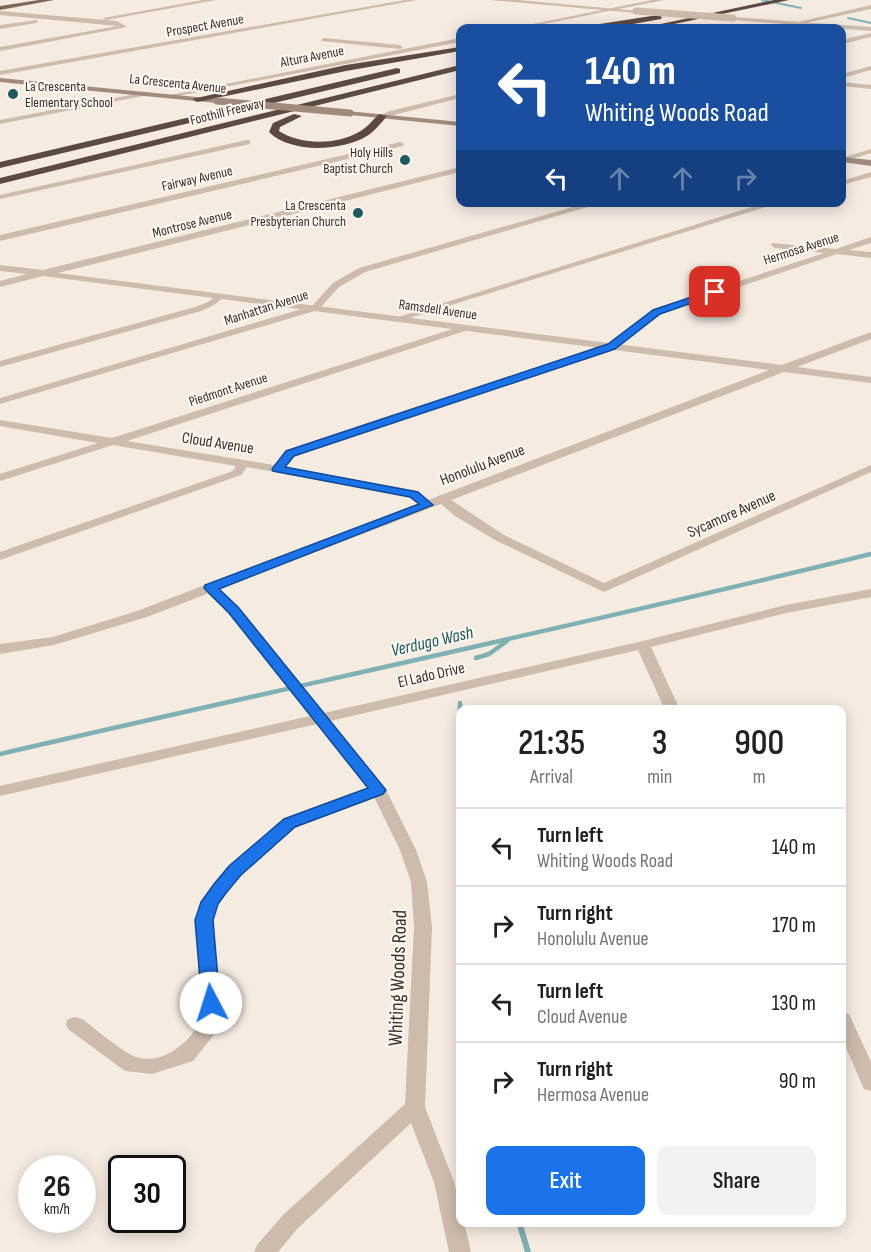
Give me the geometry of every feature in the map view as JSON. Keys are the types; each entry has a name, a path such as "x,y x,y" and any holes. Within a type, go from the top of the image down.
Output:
{"highway":[{"path":"622,24 740,0"},
{"path":"666,24 785,0"},
{"path":"604,24 693,10"},
{"path":"198,99 336,70 456,50"},
{"path":"418,67 456,59"},
{"name":"Foothill Freeway","path":"0,165 407,69"},
{"path":"382,116 362,135 341,142 317,144 294,142 274,132 276,125 293,117 456,70"},
{"name":"Foothill Freeway","path":"0,182 456,70"}],"main road":[{"path":"0,8 51,0"},
{"name":"La Crescenta Avenue","path":"0,80 456,124"},
{"path":"846,160 871,163"}],"street":[{"path":"86,21 213,0"},
{"name":"Prospect Avenue","path":"0,74 414,0"},
{"path":"494,0 812,24"},
{"path":"522,2 534,0"},
{"path":"537,24 662,0"},
{"path":"795,24 871,8"},
{"path":"0,13 123,25 113,30 0,47"},
{"path":"0,27 56,18"},
{"path":"846,27 871,29"},
{"path":"846,41 871,35"},
{"path":"323,40 417,48"},
{"name":"Altura Avenue","path":"168,96 456,41"},
{"path":"846,75 871,68"},
{"path":"846,84 871,87"},
{"path":"0,122 146,94"},
{"path":"382,116 456,97"},
{"path":"0,197 247,142"},
{"name":"Fairway Avenue","path":"0,238 400,144"},
{"path":"846,159 871,151"},
{"name":"Montrose Avenue","path":"0,284 456,171"},
{"path":"846,182 871,174"},
{"name":"Manhattan Avenue","path":"0,401 315,308 336,285 362,270 583,207"},
{"path":"397,319 762,207"},
{"name":"Hermosa Avenue","path":"277,469 290,453 612,346 661,310 871,240"},
{"path":"776,246 871,255"},
{"name":"Ramsdell Avenue","path":"0,268 871,380"},
{"path":"0,364 198,309 211,304 219,296"},
{"name":"Piedmont Avenue","path":"0,478 465,328"},
{"name":"Honolulu Avenue","path":"0,649 17,648 142,614 871,335"},
{"name":"Cloud Avenue","path":"0,423 244,463 413,494 434,502 500,538 604,588"},
{"path":"0,556 237,473 244,463"},
{"name":"Sycamore Avenue","path":"604,588 871,468"},
{"name":"Whiting Woods Road","path":"210,588 233,610 378,790 408,850 419,882 422,904 415,1107 444,1182 460,1252"},
{"name":"El Lado Drive","path":"0,791 642,645 786,609 871,593"},
{"path":"642,645 671,705"},
{"path":"75,1024 132,1065 152,1066 186,1055 206,1031 212,1016 204,920 210,902 235,870 290,823 378,790"},
{"path":"846,1025 863,1051 871,1083"},
{"path":"265,1252 290,1222 415,1107"}],"waterway":[{"path":"762,0 801,8"},
{"path":"848,18 871,23"},
{"name":"Verdugo Wash","path":"0,754 545,631 871,554"},
{"path":"476,658 489,654 507,641"},
{"path":"520,1227 528,1252"}],"place":[{"name":"La Crescenta Elementary School","path":"13,94"},
{"name":"Holy Hills Baptist Church","path":"405,160"},
{"name":"La Crescenta Presbyterian Church","path":"358,213"}],"route":[{"path":"211,1003 204,920 210,902 220,889 235,870 290,823 378,790 233,610 210,588 427,505 413,494 277,469 290,453 612,346 656,312 715,292"}]}
